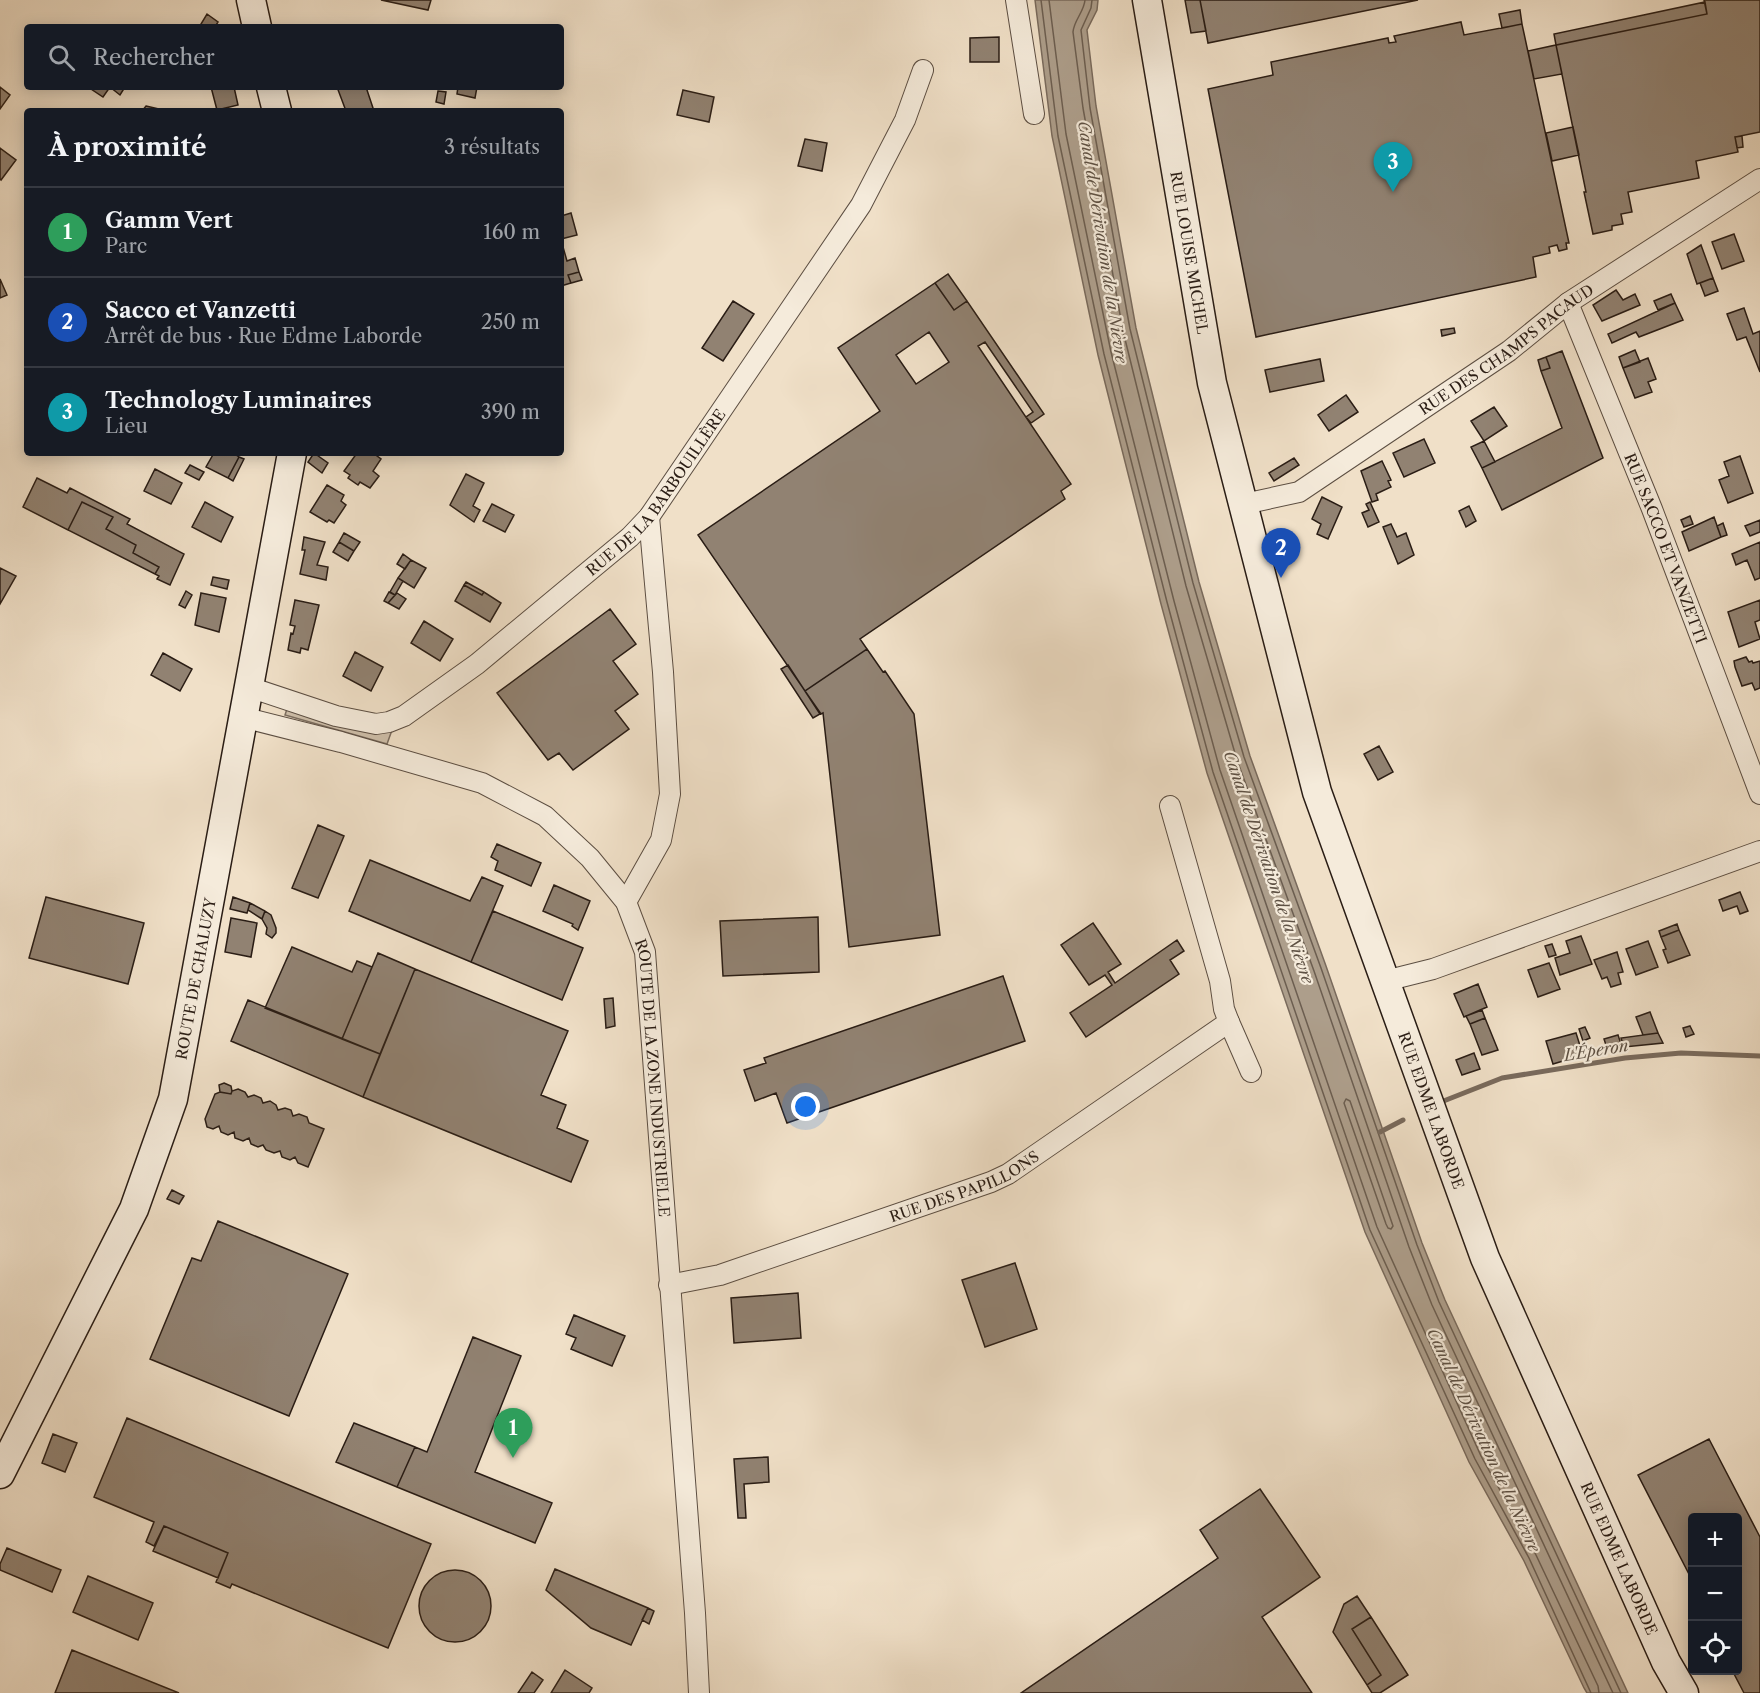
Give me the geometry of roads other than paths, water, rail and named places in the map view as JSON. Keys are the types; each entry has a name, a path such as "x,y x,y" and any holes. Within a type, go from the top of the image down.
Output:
{"street":[{"path":"251,0 256,24"},
{"path":"1016,0 1034,114"},
{"name":"RUE LOUISE MICHEL","path":"1147,0 1212,383 1244,504"},
{"name":"RUE DE LA BARBOUILLÈRE","path":"249,687 362,723 376,724 404,716 477,664 630,537 649,517 861,205 905,120 923,70"},
{"path":"272,90 276,108"},
{"name":"RUE DES CHAMPS PACAUD","path":"1244,504 1299,492 1509,351 1568,303 1760,179"},
{"name":"RUE SACCO ET VANZETTI","path":"1568,303 1652,509 1760,794"},
{"name":"ROUTE DE CHALUZY","path":"0,1474 134,1209 172,1099 291,456"},
{"name":"RUE EDME LABORDE","path":"1244,504 1317,792 1485,1258 1666,1662 1684,1693"},
{"path":"626,902 661,840 670,794 663,672 649,517"},
{"name":"ROUTE DE LA ZONE INDUSTRIELLE","path":"242,717 341,742 482,783 546,816 590,858 626,902 645,952 695,1613 699,1693"},
{"path":"1170,806 1220,981 1224,1009 1251,1072"},
{"path":"1385,981 1433,969 1760,851"},
{"name":"RUE DES PAPILLONS","path":"669,1285 720,1275 991,1182 1008,1174 1228,1022"}],"water":[{"name":"Canal de Dérivation de la Nièvre","path":"1035,0 1098,0 1097,10 1087,30 1096,106 1136,328 1199,582 1250,756 1422,1243 1445,1300 1628,1693 1587,1693 1584,1688 1524,1561 1469,1462 1365,1232 1207,773 1161,604 1098,355 1052,136"}],"waterway":[{"name":"L'Éperon","path":"1441,1102 1502,1078 1625,1058 1681,1053 1760,1056"},
{"name":"L'Éperon","path":"1380,1132 1403,1120"}],"place":[{"name":"Technology Luminaires","path":"1393,192"},
{"name":"Sacco et Vanzetti","path":"1281,578"},
{"name":"Gamm Vert","path":"513,1458"}]}
